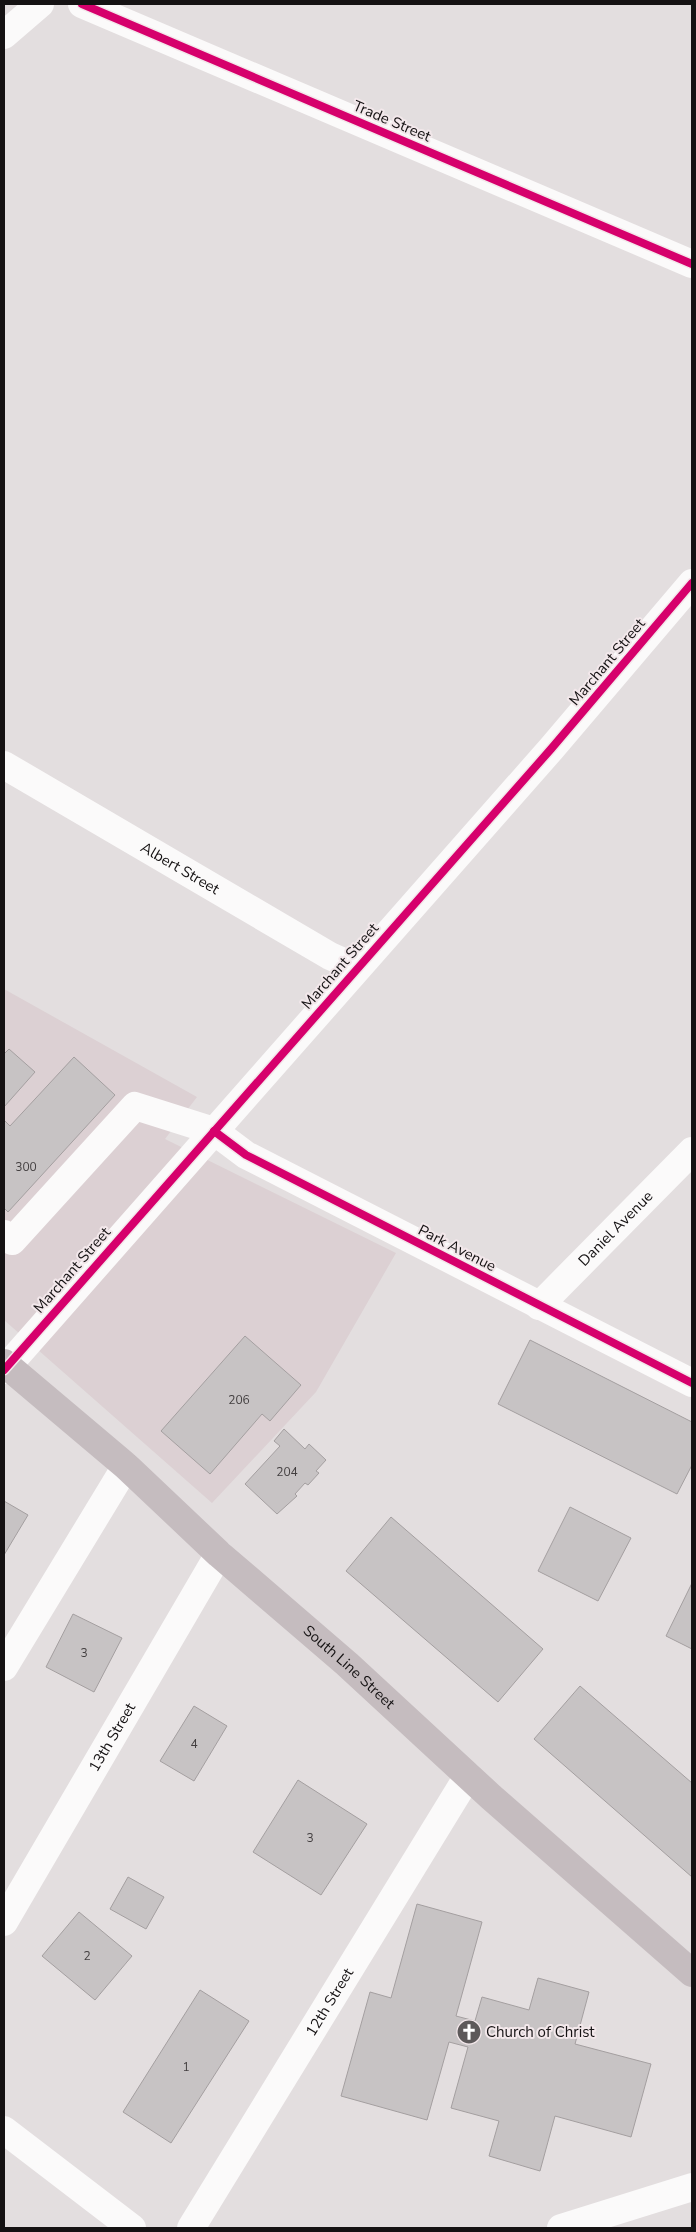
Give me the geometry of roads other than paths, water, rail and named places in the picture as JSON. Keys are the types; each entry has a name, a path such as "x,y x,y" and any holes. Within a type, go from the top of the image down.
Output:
{"main road":[{"name":"South Line Street","path":"5,1366 126,1466 219,1554 348,1664 468,1776 692,1973"}],"street":[{"path":"4,35 40,4"},
{"name":"Trade Street","path":"82,4 692,264"},
{"name":"Marchant Street","path":"5,1366 551,749 692,583"},
{"name":"Albert Street","path":"4,764 330,956 357,968"},
{"path":"4,1234 12,1241 136,1106 214,1130"},
{"name":"Park Avenue","path":"214,1130 246,1155 692,1382"},
{"name":"Daniel Avenue","path":"540,1306 692,1151"},
{"path":"4,1667 126,1466"},
{"name":"13th Street","path":"4,1922 219,1554"},
{"name":"12th Street","path":"191,2228 468,1776"},
{"path":"4,2130 132,2228"},
{"path":"561,2228 692,2187"}],"place":[{"name":"Church of Christ","path":"469,2032"}]}
